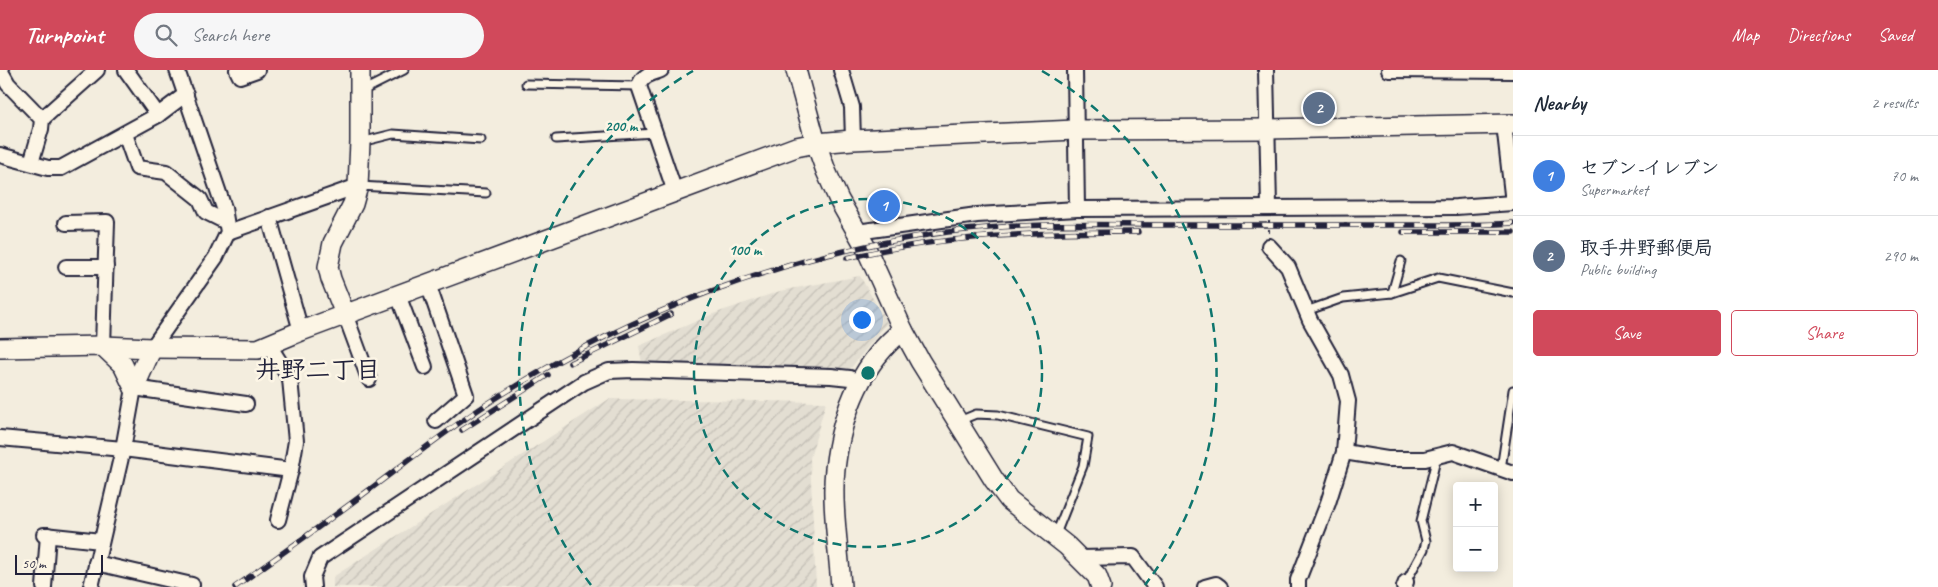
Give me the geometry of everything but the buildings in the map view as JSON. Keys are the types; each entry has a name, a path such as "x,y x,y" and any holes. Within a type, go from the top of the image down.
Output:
{"street":[{"path":"0,70 4,83 42,119"},
{"path":"31,163 42,119 97,70"},
{"path":"126,70 158,115"},
{"path":"91,587 124,449 134,388 152,348 216,257 227,227 224,208 177,70"},
{"path":"237,70 240,76 257,70"},
{"path":"360,70 358,186 353,204 333,242 328,267 369,379"},
{"path":"660,70 645,76 639,86 675,192"},
{"path":"796,70 816,143 836,193 865,246 903,330 920,361 994,480 1009,500 1079,558 1097,576 1101,587"},
{"path":"841,70 852,107 853,140"},
{"path":"1074,70 1077,209"},
{"path":"1266,70 1269,207"},
{"path":"1389,70 1513,71"},
{"path":"0,155 48,168 61,168 158,115 186,94"},
{"path":"0,348 103,346 258,349 345,314 796,147 816,143 1075,130 1268,129 1508,124 1513,203 1456,206 1077,209 977,215 857,232"},
{"path":"125,134 137,168 166,172 200,199 206,212 227,227 269,217 358,186"},
{"path":"269,217 301,331"},
{"path":"66,223 108,222 103,346 123,365 134,388"},
{"path":"1270,246 1288,267 1306,311 1342,375 1348,400 1344,452 1328,503 1298,580 1298,587"},
{"path":"66,267 106,267"},
{"path":"428,284 466,395 436,421"},
{"path":"398,295 425,367"},
{"path":"842,587 835,471 840,436 858,383 874,358 889,341 903,330"},
{"path":"269,345 290,379 296,441 291,470 278,520"},
{"path":"313,587 312,577 320,558 584,382 609,371 633,370 832,376 850,378 858,383"},
{"path":"134,388 246,404"},
{"path":"0,438 124,449 291,470"},
{"path":"1344,452 1387,459 1425,459 1453,452 1507,471"},
{"path":"44,587 46,535 101,541"},
{"path":"1079,558 1132,557 1154,587"},
{"path":"96,563 192,585"},
{"path":"1205,587 1216,584 1220,587"}],"lane":[{"path":"361,92 404,70"},
{"path":"526,84 639,86"},
{"path":"556,139 656,133"},
{"path":"360,142 392,134 481,140"},
{"path":"358,186 486,193"},
{"path":"1392,293 1401,261"},
{"path":"1306,311 1342,298 1392,293 1438,278 1513,293"},
{"path":"1507,471 1513,390"},
{"path":"958,422 976,414 998,416 1088,437 1083,466 1055,537"},
{"path":"1405,585 1426,541 1421,521 1437,456"}],"path":[{"path":"1269,207 1270,246"}],"shaded area":[{"path":"860,276 887,323 850,369 642,363 639,346 713,314 780,291"},
{"path":"609,399 826,402 810,458 816,587 333,587 333,577"}],"railway":[{"path":"235,587 465,419 550,366 603,338 658,313 714,290 771,271 829,255 888,242 948,232 1001,227 1081,224 1480,225 1513,223"},
{"path":"847,258 919,244 992,236 1138,232"},
{"path":"1403,232 1513,232"},
{"path":"570,363 671,314"},
{"path":"462,430 548,375"}],"place":[{"name":"取手井野郵便局","path":"1319,108"},
{"name":"セブン-イレブン","path":"884,206"}],"district":[{"name":"井野二丁目","path":"318,370"}]}
